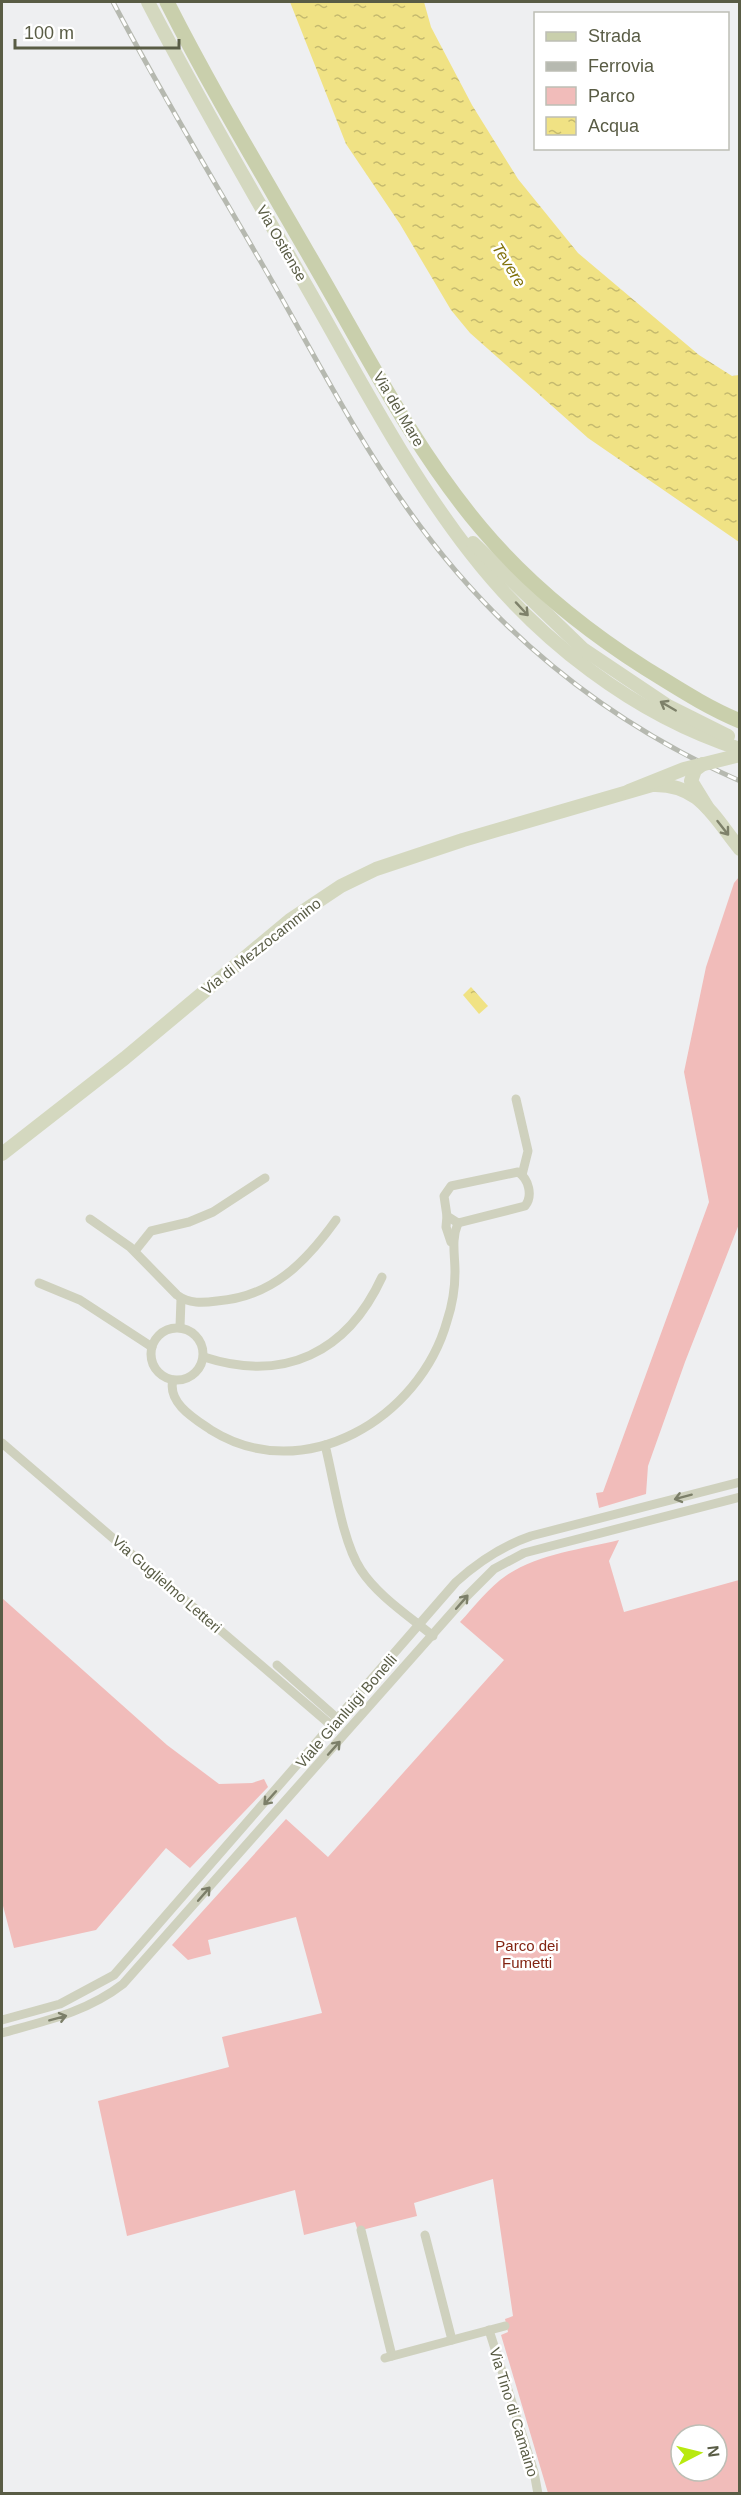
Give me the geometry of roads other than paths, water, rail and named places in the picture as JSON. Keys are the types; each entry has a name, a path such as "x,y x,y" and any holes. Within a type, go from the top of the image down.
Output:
{"main road":[{"name":"Via Ostiense","path":"148,2 193,88 356,373 422,481"},
{"name":"Via del Mare","path":"167,2 229,117 389,394 423,449 469,514 503,552 576,620 671,684 740,721"},
{"path":"422,481 496,568 592,656 668,706 720,733 740,740"},
{"path":"422,481 472,555 533,621 564,649 613,686 661,716 694,733 740,749"},
{"path":"671,684 740,710"},
{"path":"705,763 740,755"},
{"name":"Via di Mezzocammino","path":"629,791 705,763"},
{"name":"Via di Mezzocammino","path":"705,763 695,770 691,781 707,807 740,849"},
{"name":"Via di Mezzocammino","path":"2,1154 125,1058 309,906 368,873 463,840 646,785 674,785 689,791 707,807"}],"street":[{"path":"447,1216 458,1223 525,1206 530,1194 522,1174 528,1151 516,1099"},
{"path":"453,1244 446,1227 444,1196 451,1186 510,1173 522,1174"},
{"path":"135,1251 152,1231 189,1222 213,1212 265,1178"},
{"path":"90,1219 135,1251 182,1299 196,1302 224,1301 267,1288 300,1264 336,1220"},
{"path":"173,1380 173,1395 181,1408 234,1442 275,1451 325,1445 350,1436 380,1419 402,1400 423,1374 439,1345 450,1310 455,1276 453,1244 458,1223"},
{"path":"204,1357 233,1365 258,1367 282,1365 310,1355 335,1341 351,1328 382,1278"},
{"path":"39,1283 80,1300 152,1347"},
{"path":"180,1327 182,1299"},
{"path":"180,1327 197,1336 204,1357 197,1372 190,1377 173,1380 163,1376 155,1369 152,1347 165,1330 180,1327"},
{"name":"Via Guglielmo Letteri","path":"2,1443 335,1723"},
{"path":"325,1445 354,1558 363,1573 433,1636"},
{"name":"Viale Gianluigi Bonelli","path":"2,2020 66,2002 114,1975 466,1573 507,1546 531,1536 740,1482"},
{"name":"Viale Gianluigi Bonelli","path":"2,2033 74,2013 123,1984 481,1581 501,1564 518,1556 740,1497"},
{"path":"277,1665 335,1723"},
{"name":"Via Tino di Camaino","path":"361,2230 389,2357 505,2326"},
{"path":"424,2235 452,2340"},
{"name":"Via Tino di Camaino","path":"489,2330 534,2472 538,2493"}],"water":[{"name":"Tevere","path":"290,2 424,2 431,27 472,105 518,179 578,253 699,355 732,376 739,375 739,542 588,438 470,333 451,310 400,224 346,144"},
{"path":"471,987 488,1006 479,1014 463,995"}],"railway":[{"path":"113,2 171,108 354,425 388,481 440,552 514,632 597,700 690,757 740,781"}],"park label":[{"name":"Parco dei Fumetti","path":"527,1954"}]}
